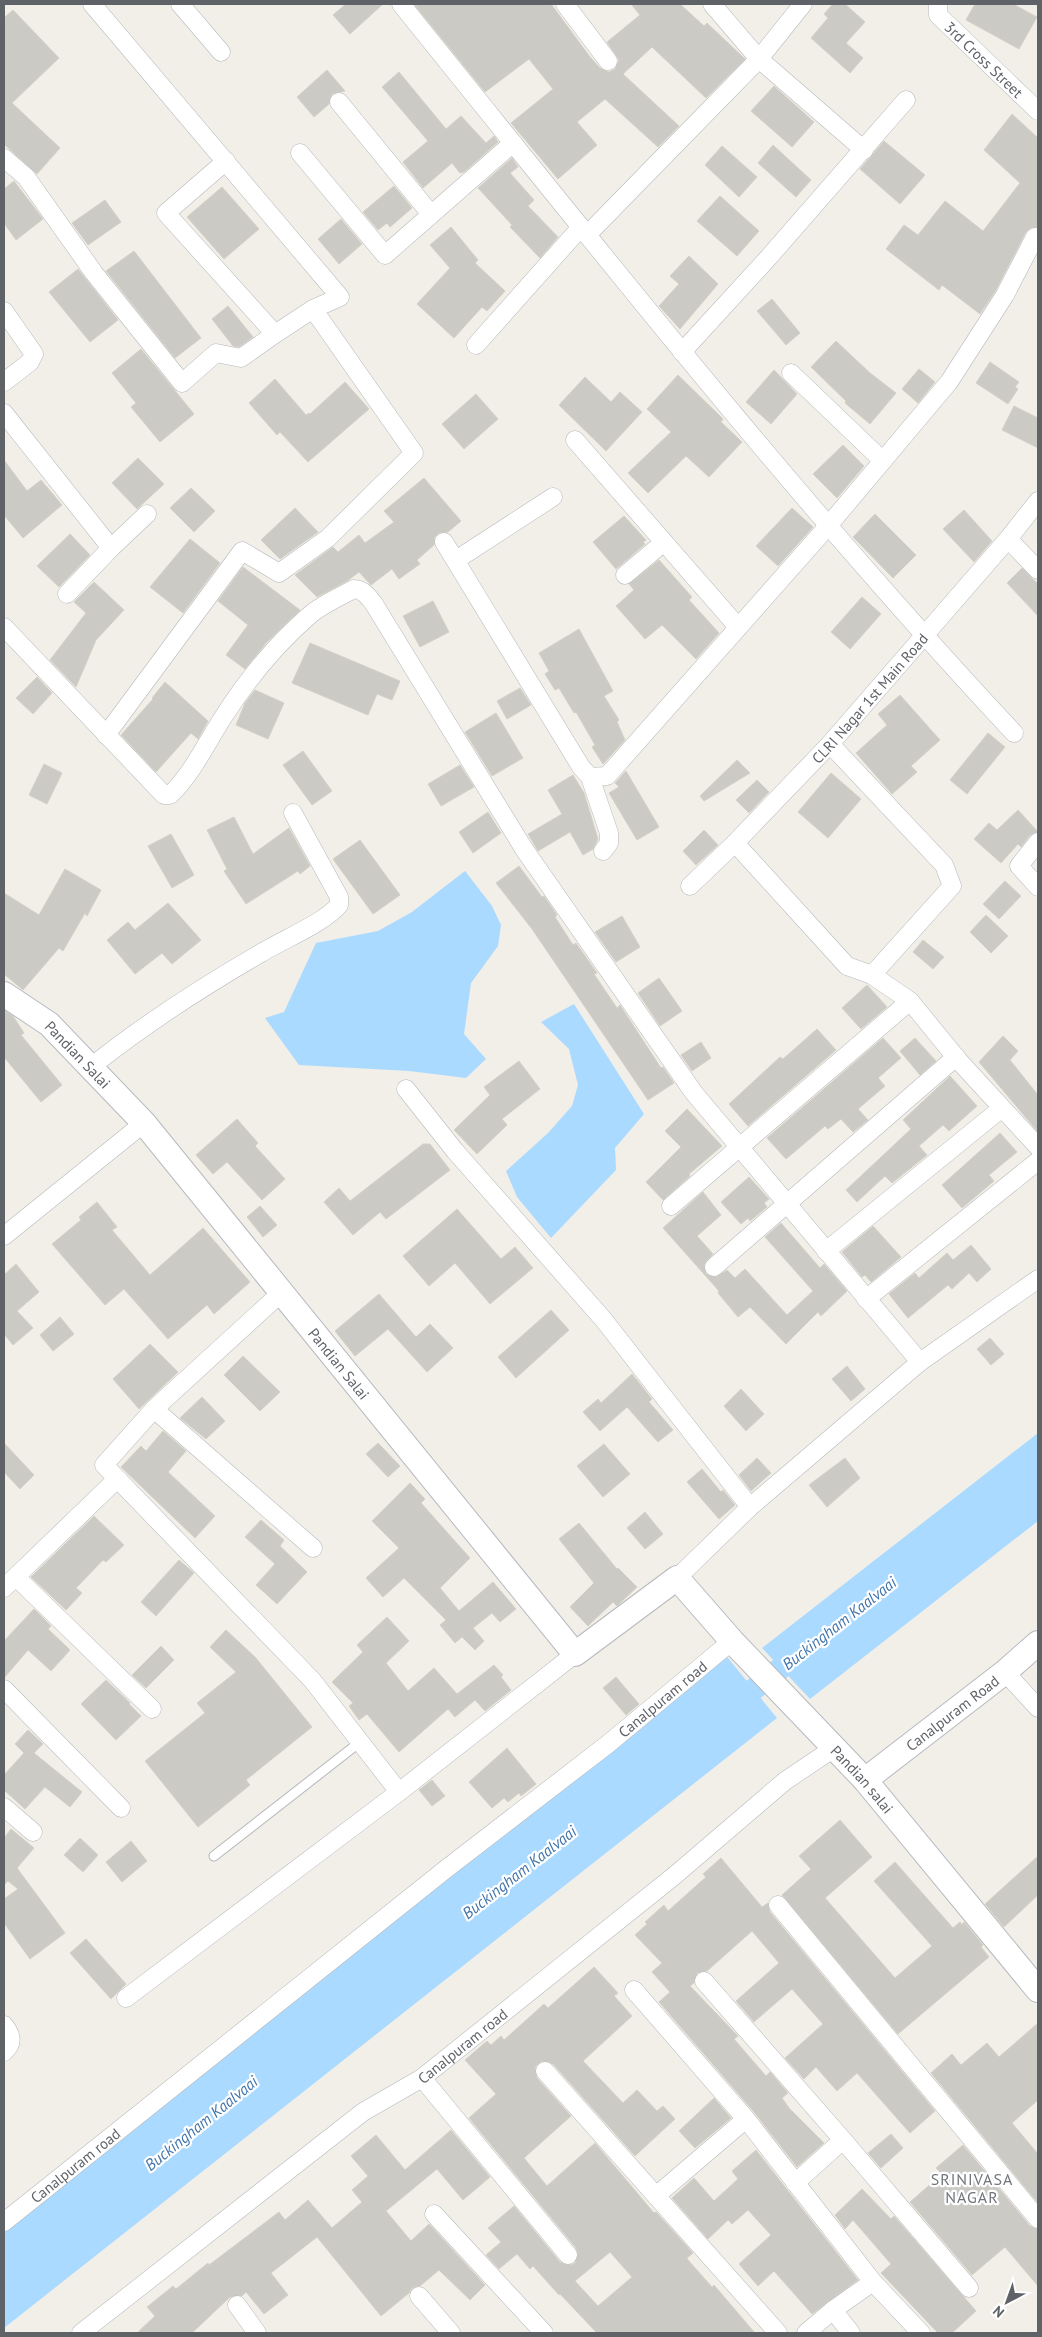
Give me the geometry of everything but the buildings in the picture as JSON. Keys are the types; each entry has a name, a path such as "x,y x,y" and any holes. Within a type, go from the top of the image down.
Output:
{"street":[{"path":"4,158 26,177 94,273 182,383 216,353 241,358 313,309 340,297 92,4"},
{"path":"180,4 221,52"},
{"path":"400,4 682,352 828,526 923,636 1014,733"},
{"path":"566,4 608,61"},
{"path":"712,4 759,59 864,150"},
{"path":"476,345 584,231 759,59 803,4"},
{"name":"3rd Cross Street","path":"938,4 938,15 1038,111"},
{"path":"682,352 864,150 906,100"},
{"path":"339,102 430,213"},
{"path":"300,153 385,255 430,213 513,142"},
{"path":"226,161 166,213 275,334"},
{"path":"590,777 607,776 828,526 949,382 1005,295 1035,238"},
{"path":"106,734 242,550 279,573 328,538 414,453 313,309"},
{"path":"4,312 34,354 30,362 4,382"},
{"path":"791,373 883,461"},
{"path":"4,413 111,548"},
{"path":"575,440 738,627"},
{"path":"456,560 553,497"},
{"name":"CLRI Nagar 1st Main Road","path":"690,886 830,744 1008,539 1038,501"},
{"path":"67,594 147,514"},
{"path":"1008,539 1038,570"},
{"path":"444,542 581,767 590,777 609,833 609,843 603,851"},
{"path":"625,575 664,542"},
{"path":"4,628 164,795 170,795 184,781 226,711 264,661 311,614 322,606 354,589 364,592 374,604 524,848 694,1093 920,1362"},
{"path":"830,744 944,865 952,886 872,975"},
{"path":"92,1066 139,1029 333,911 339,905 339,897 293,813"},
{"path":"735,842 847,966 872,975 910,1001 956,1057 1038,1147"},
{"path":"1038,842 1019,866 1038,887"},
{"name":"Pandian Salai","path":"4,994 49,1024 92,1066 144,1123 575,1654"},
{"path":"671,1206 910,1001"},
{"path":"714,1267 956,1057"},
{"path":"406,1089 455,1151 603,1319 750,1507"},
{"path":"826,1251 1002,1108"},
{"path":"4,1236 144,1123"},
{"path":"866,1299 1038,1161"},
{"path":"126,1998 399,1792 575,1654 677,1578 750,1507 920,1362 1038,1279"},
{"path":"282,1292 154,1409 104,1465 312,1680 399,1792"},
{"path":"154,1409 313,1548"},
{"path":"117,1479 10,1582 152,1709"},
{"name":"Pandian salai","path":"677,1578 732,1641 865,1780 1038,1990"},
{"name":"Canalpuram road","path":"4,2222 446,1869 608,1744 732,1641"},
{"name":"Canalpuram Road","path":"865,1780 1005,1672 1038,1643"},
{"path":"1005,1672 1038,1708"},
{"path":"4,1689 121,1808"},
{"name":"Canalpuram road","path":"81,2333 363,2112 422,2078 674,1876 785,1781 834,1748"},
{"path":"4,1807 33,1832"},
{"path":"778,1905 1038,2219"},
{"path":"704,1981 969,2288"},
{"path":"634,1990 746,2119 873,2282 921,2333"},
{"path":"4,2025 12,2037 11,2043 4,2052"},
{"path":"545,2071 778,2333"},
{"path":"422,2078 568,2255"},
{"path":"656,2195 746,2119"},
{"path":"795,2183 843,2140"},
{"path":"434,2214 544,2333"},
{"path":"806,2333 833,2310 873,2282"},
{"path":"419,2296 451,2333"},
{"path":"237,2305 257,2333"},
{"path":"833,2310 851,2333"}],"lane":[{"path":"214,1856 360,1742"}],"water":[{"path":"465,871 492,906 501,925 498,946 471,983 464,1034 486,1059 466,1078 409,1071 299,1065 265,1018 284,1012 316,943 378,931 412,912"},
{"path":"574,1004 644,1114 615,1148 616,1170 551,1238 517,1197 506,1171 548,1133 572,1106 578,1085 569,1049 541,1022"},
{"path":"1038,1433 1038,1521 810,1699 762,1648"},
{"path":"723,1652 777,1718 4,2328 4,2225"}],"waterway":[{"name":"Buckingham Kaalvaai","path":"731,1707 804,1650"}],"district":[{"name":"SRINIVASA NAGAR","path":"972,2188"}]}
